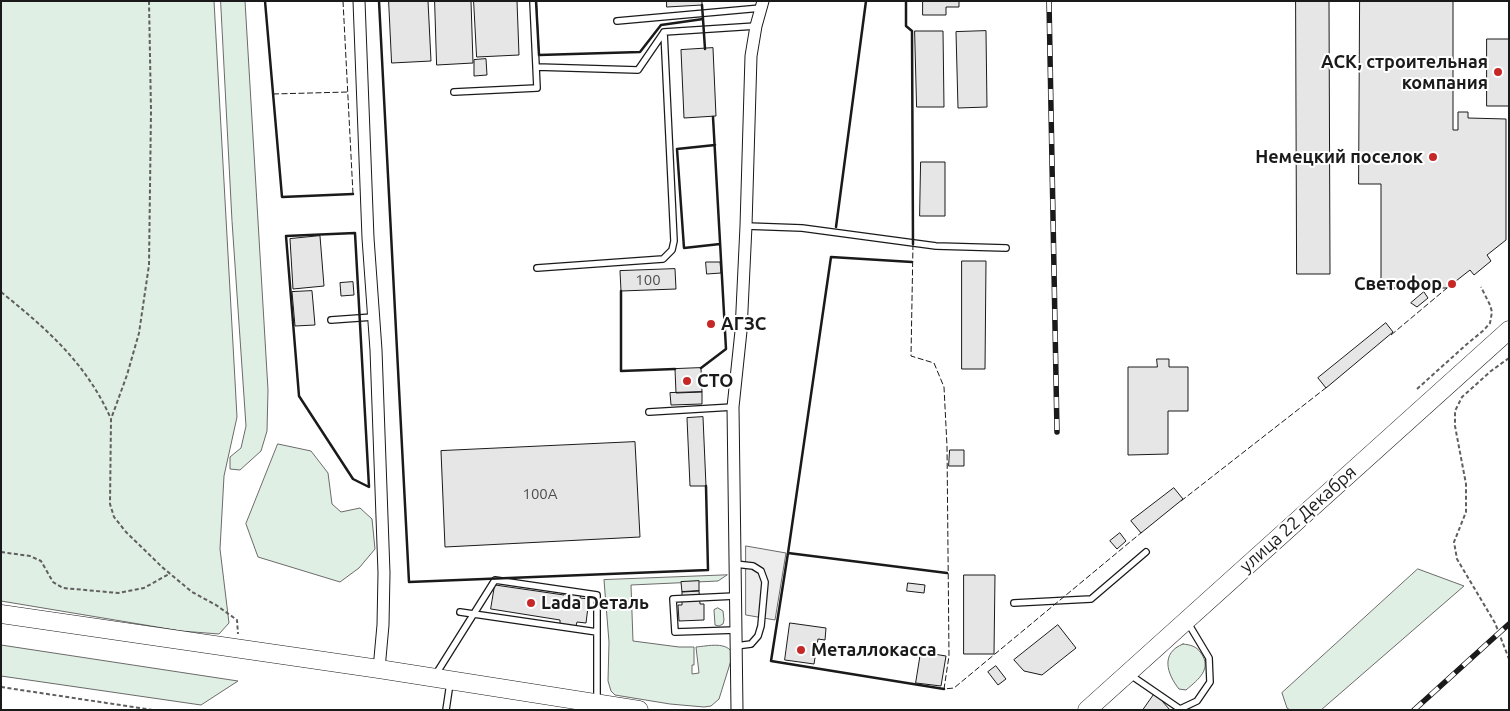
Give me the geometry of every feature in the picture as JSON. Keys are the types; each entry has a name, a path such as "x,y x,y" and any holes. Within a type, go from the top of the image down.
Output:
{"main road":[{"name":"улица 22 Декабря","path":"1087,710 1509,330"},
{"path":"1,614 378,669 639,710"}],"street":[{"path":"359,1 384,573 383,625 378,669"},
{"path":"738,710 733,407 741,331 752,56 756,26 762,5"}],"lane":[{"path":"454,92 537,88 533,1"},
{"path":"617,21 762,5"},
{"path":"664,32 756,26"},
{"path":"536,67 638,70 664,32"},
{"path":"537,268 663,259 672,250 674,241 664,32"},
{"path":"746,226 802,228 928,245 1006,248"},
{"path":"331,320 374,317"},
{"path":"649,412 733,407"},
{"path":"1014,603 1067,602 1091,599 1146,552"},
{"path":"735,564 753,566 761,571 765,582 761,626 758,636 751,644 736,646"},
{"path":"446,710 442,680 474,614 495,580 597,595 597,704"},
{"path":"735,596 673,599 675,632 736,630"},
{"path":"460,612 597,632"},
{"path":"1128,673 1180,708 1197,701 1210,682 1209,658 1187,620"}],"path":[{"path":"149,1 151,111 149,265 139,333 127,375 111,419 110,504 114,517 126,532 169,574 192,592 216,605 237,620"},
{"path":"1417,389 1490,323 1492,312 1481,287"},
{"path":"1,292 54,336 76,362 105,404 111,419"},
{"path":"1509,358 1490,371 1462,397 1455,410 1455,426 1466,484 1466,512 1454,542 1457,559 1495,623 1509,658"},
{"path":"1,552 30,556 41,561 53,582 63,588 118,593 144,588 169,574"},
{"path":"1,687 153,710"},
{"path":"396,710 406,710"}],"green space":[{"path":"1,1 214,1 237,417 224,476 220,549 229,623 219,634 181,631 1,601"},
{"path":"221,1 245,1 268,390 267,431 261,451 240,470 230,469 230,457 241,448 246,426 232,221"},
{"path":"278,444 311,451 328,473 332,504 341,512 360,508 372,519 375,549 359,568 340,582 258,557 246,524"},
{"path":"1418,569 1464,586 1321,710 1290,710 1287,708 1282,693"},
{"path":"727,575 718,581 631,585 633,641 694,647 692,674 699,673 696,647 717,645 730,650 733,654 719,699 711,706 704,707 670,704 615,695 611,691 608,681 609,642 604,580"},
{"path":"718,608 723,611 724,620 723,624 719,626 715,625 714,610"},
{"path":"1183,644 1191,645 1197,649 1201,653 1205,664 1203,673 1186,690 1179,689 1171,677 1168,664 1168,658 1171,653"},
{"path":"1,645 238,681 201,705 1,676"}],"shaded area":[{"path":"746,546 786,553 775,620 746,615"}],"building":[{"path":"389,1 428,1 431,61 392,63"},
{"path":"435,1 471,1 473,63 437,65"},
{"path":"474,1 517,1 519,55 477,57"},
{"path":"667,1 702,1 702,5 667,7"},
{"path":"923,1 959,1 959,7 946,7 946,15 923,15"},
{"path":"1296,1 1329,1 1330,274 1297,274"},
{"name":"Немецкий поселок","path":"1360,1 1453,1 1453,130 1458,130 1458,112 1468,112 1468,118 1506,119 1506,240 1487,255 1491,261 1474,275 1470,270 1447,288 1381,288 1381,184 1359,184"},
{"path":"915,31 943,31 944,107 917,107"},
{"path":"986,31 987,107 958,108 956,32"},
{"name":"АСК, строительная компания","path":"1487,39 1509,39 1509,106 1487,106"},
{"path":"713,48 716,116 684,118 681,50"},
{"path":"486,59 487,75 474,76 474,60"},
{"path":"921,162 945,162 945,216 920,216"},
{"path":"320,236 324,286 293,289 290,239"},
{"path":"962,261 986,261 985,369 962,369"},
{"path":"706,262 720,262 721,273 707,274"},
{"path":"675,269 676,289 621,291 620,271"},
{"path":"353,282 354,295 341,296 340,283"},
{"path":"312,291 315,325 295,326 292,292"},
{"path":"1424,292 1428,298 1417,307 1411,303"},
{"path":"1386,323 1393,332 1326,388 1318,378"},
{"path":"1157,359 1169,359 1169,367 1188,367 1188,411 1168,411 1168,454 1128,455 1128,367 1157,367"},
{"path":"701,368 702,392 676,393 675,369"},
{"path":"702,392 702,404 671,405 670,393"},
{"path":"703,417 706,486 690,486 687,418"},
{"path":"635,442 640,537 445,547 441,451"},
{"path":"950,450 964,450 964,466 949,466"},
{"path":"1174,488 1183,499 1141,533 1131,521"},
{"path":"1120,533 1126,541 1117,549 1110,541"},
{"path":"964,575 995,575 994,654 964,654"},
{"path":"699,581 699,591 682,592 681,582"},
{"path":"908,583 925,585 924,593 907,591"},
{"path":"495,585 564,595 564,592 581,594 580,598 589,599 586,623 577,622 576,626 560,624 560,620 491,609"},
{"path":"699,591 700,604 704,604 704,620 679,621 678,605 682,605 682,592"},
{"name":"Металлокасса","path":"790,623 826,628 825,640 818,639 814,664 785,660"},
{"path":"1058,625 1076,648 1042,675 1024,671 1014,660"},
{"path":"921,652 946,656 941,686 916,683"},
{"path":"996,666 1006,679 998,685 988,672"},
{"path":"1155,693 1170,710 1143,710"}],"railway":[{"path":"1049,1 1057,432"},
{"path":"1414,710 1509,624"}],"fence":[{"path":"343,1 353,194"},
{"path":"273,94 348,92"},
{"path":"913,244 911,356 934,363 944,387 947,446 949,656 944,689 954,688 1142,532"},
{"path":"1391,335 1447,288"},
{"path":"1181,501 1327,387"}],"wall":[{"path":"265,1 282,197 353,194"},
{"path":"379,1 409,582 708,570 706,486"},
{"path":"536,1 539,55 640,52 661,25 703,19 702,5"},
{"path":"836,227 866,1"},
{"path":"906,1 906,26 912,31 913,244"},
{"path":"703,19 705,49"},
{"path":"701,368 726,349 713,117"},
{"path":"715,145 677,149 684,248 720,244"},
{"path":"355,233 369,487 353,479 299,396 286,236 355,233"},
{"path":"788,553 831,257 912,262"},
{"path":"621,291 621,371 675,369"},
{"path":"944,689 771,661 788,553 947,573"}],"place":[{"name":"АСК, строительная компания","path":"1498,72"},
{"name":"Немецкий поселок","path":"1433,157"},
{"name":"Светофор","path":"1452,284"},
{"name":"АГЗС","path":"711,324"},
{"name":"СТО","path":"687,381"},
{"name":"Lada Dеталь","path":"531,603"},
{"name":"Металлокасса","path":"801,650"}]}
